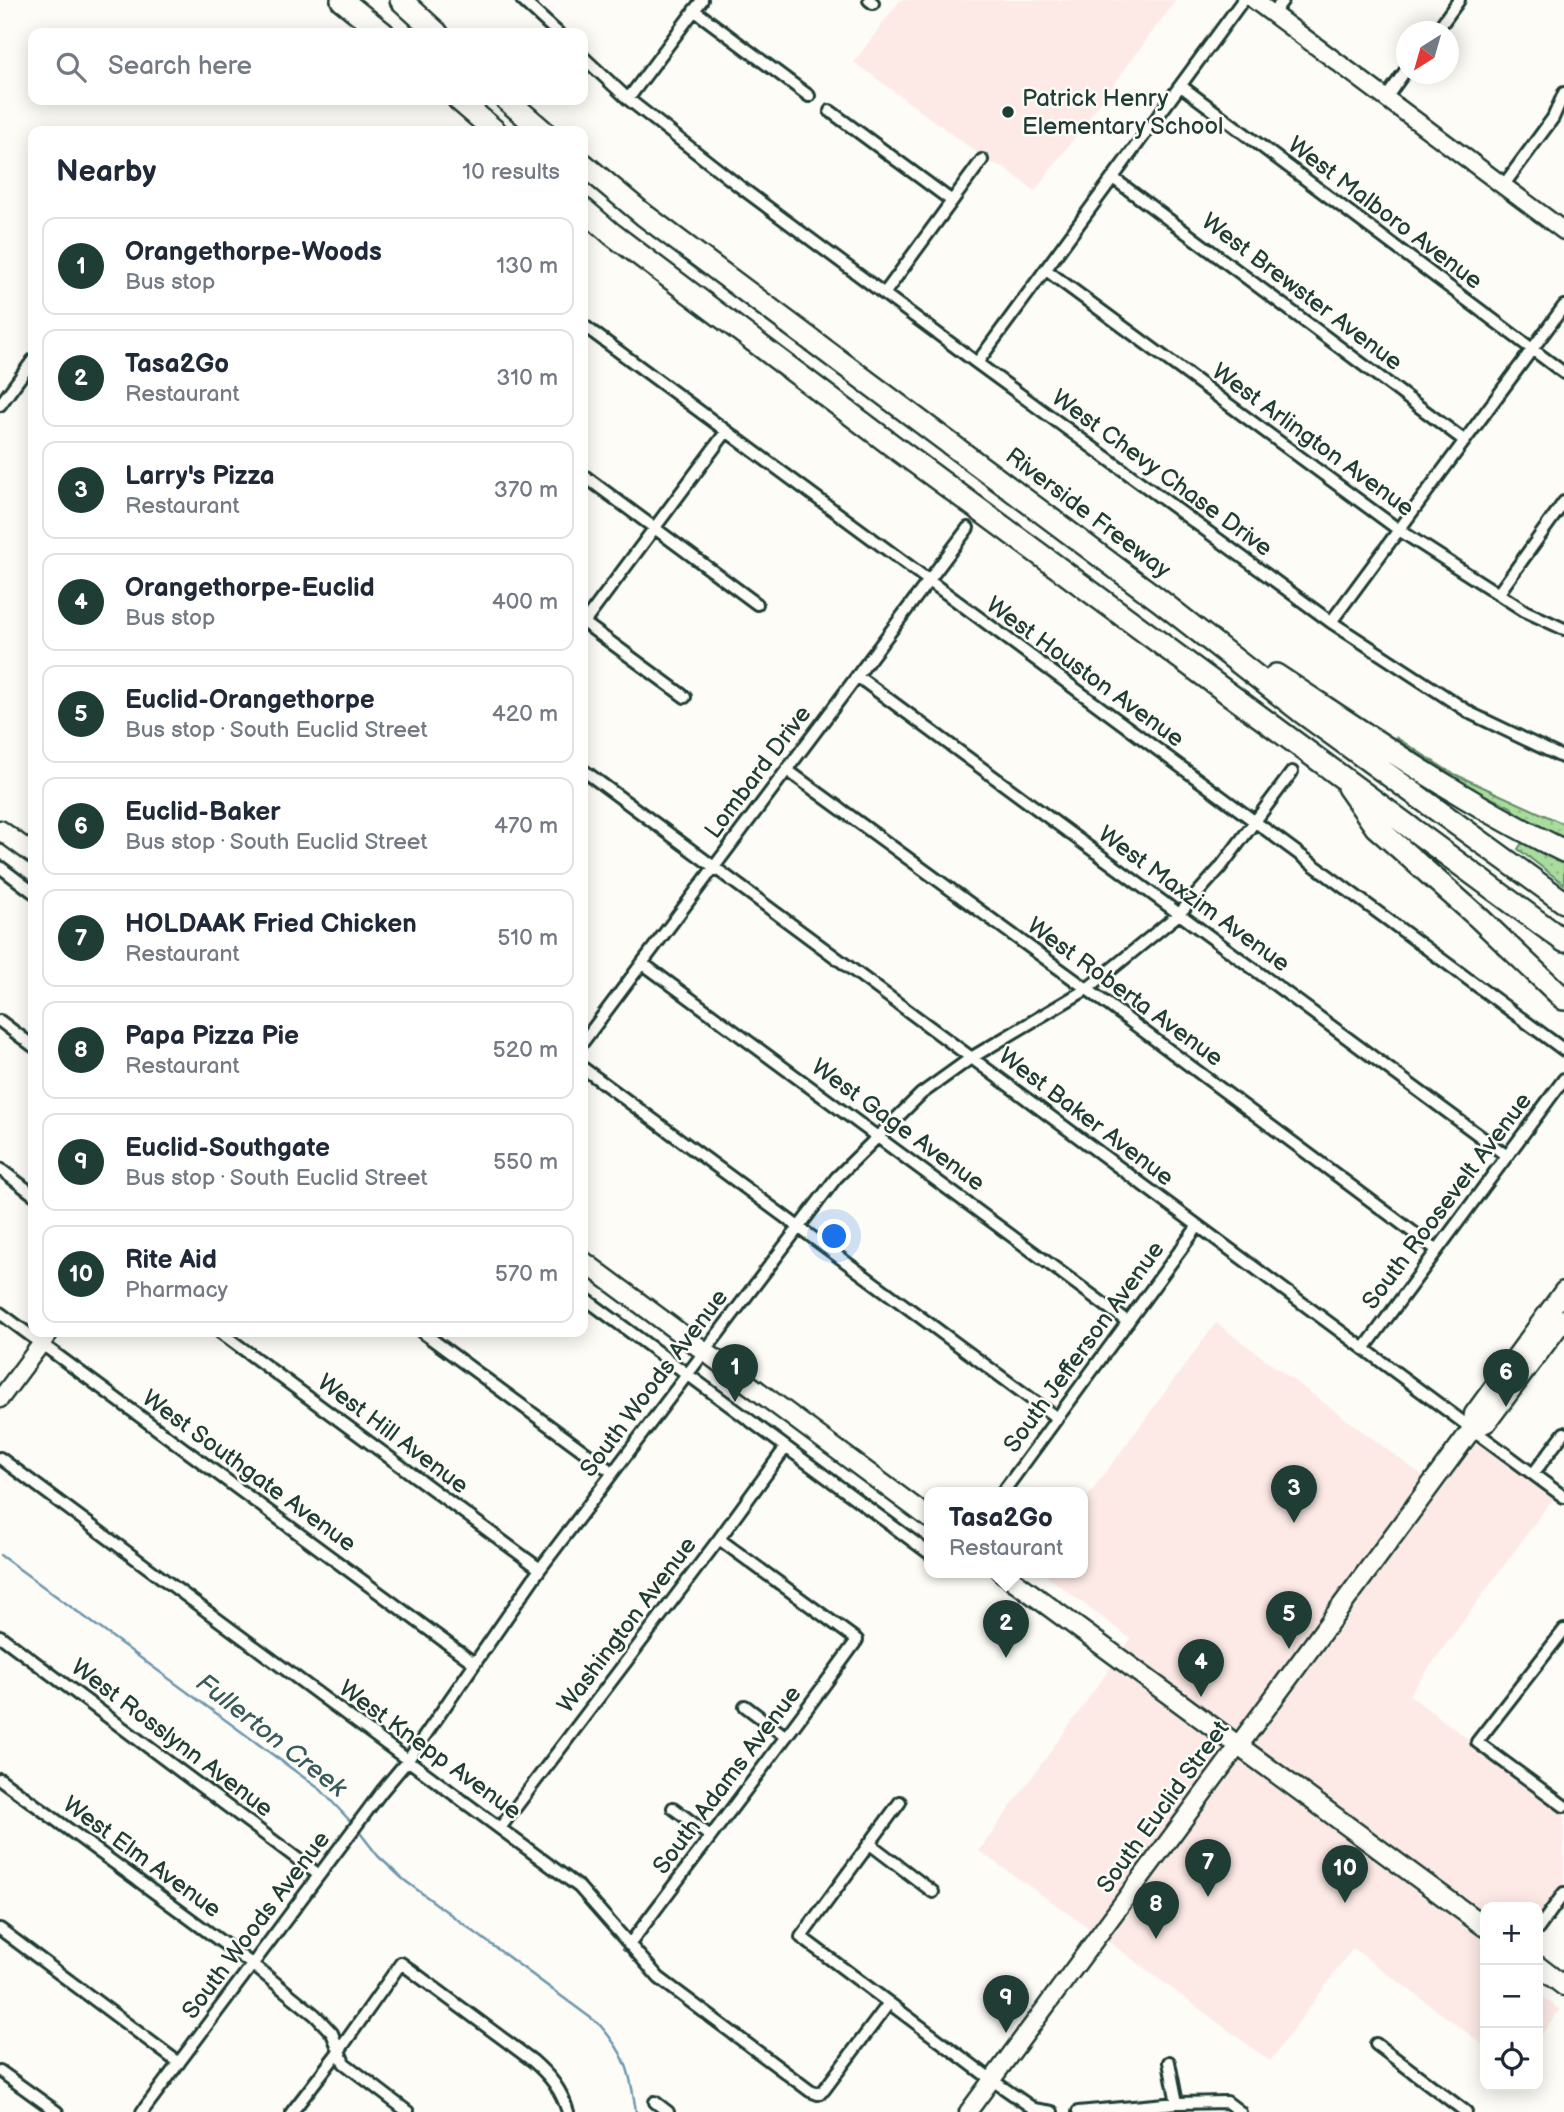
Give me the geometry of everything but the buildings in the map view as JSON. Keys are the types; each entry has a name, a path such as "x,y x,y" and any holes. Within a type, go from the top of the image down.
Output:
{"highway":[{"path":"342,0 378,28"},
{"path":"351,0 379,28"},
{"path":"401,0 432,28"},
{"path":"465,105 489,126"},
{"path":"513,105 537,126"},
{"name":"Riverside Freeway","path":"588,168 644,215 1160,600 1303,713 1564,902"},
{"path":"588,213 893,446 1564,941"},
{"path":"1160,600 1446,786 1526,833 1564,851"},
{"path":"1339,774 1376,827 1564,999"}],"main road":[{"path":"0,830 28,850"},
{"path":"588,1265 924,1514"},
{"name":"South Euclid Street","path":"1239,1745 1472,1429 1475,1414 1564,1291"},
{"name":"South Euclid Street","path":"1472,1429 1487,1422 1564,1320"},
{"path":"1010,1578 1480,1923"},
{"path":"1543,1970 1564,1986"}],"street":[{"path":"522,0 553,28"},
{"path":"628,99 702,0"},
{"path":"977,363 1243,0"},
{"path":"1254,0 1564,231"},
{"path":"1272,15 1283,0"},
{"path":"1444,21 1459,0"},
{"path":"694,10 809,96"},
{"name":"West Chevy Chase Drive","path":"588,62 628,99 752,195 1331,622 1472,715 1564,758"},
{"path":"1386,98 1396,84"},
{"name":"West Malboro Avenue","path":"1181,86 1564,373"},
{"path":"1503,186 1553,118 1564,93"},
{"path":"830,111 952,201"},
{"path":"884,293 982,160"},
{"name":"West Brewster Avenue","path":"1113,178 1465,440"},
{"name":"West Arlington Avenue","path":"1046,270 1399,530 1525,611 1564,629"},
{"path":"1331,622 1564,306"},
{"name":"West Houston Avenue","path":"588,329 1564,1051"},
{"path":"0,405 28,368"},
{"path":"588,616 726,432"},
{"path":"588,479 757,604"},
{"path":"1498,594 1564,502"},
{"name":"Lombard Drive","path":"588,1035 968,528"},
{"path":"588,627 685,697"},
{"name":"West Maxzim Avenue","path":"857,676 1507,1156"},
{"name":"West Roberta Avenue","path":"787,770 1437,1250"},
{"name":"South Woods Avenue","path":"142,2112 408,1760 540,1569 612,1472 836,1178 921,1094 971,1058 1087,989 1179,914 1220,869 1292,772"},
{"name":"West Baker Avenue","path":"588,774 1564,1497"},
{"path":"0,867 28,888"},
{"name":"West Gage Avenue","path":"642,962 1128,1321"},
{"path":"0,1021 28,1042"},
{"path":"588,1072 1057,1418"},
{"name":"South Roosevelt Avenue","path":"1364,1349 1564,1079"},
{"path":"0,1169 28,1190"},
{"name":"South Jefferson Avenue","path":"1007,1487 1198,1226"},
{"path":"588,1301 924,1549"},
{"name":"West Southgate Avenue","path":"0,1313 28,1328"},
{"name":"West Hill Avenue","path":"227,1337 540,1569"},
{"path":"429,1337 612,1472"},
{"path":"0,1399 46,1338"},
{"name":"West Southgate Avenue","path":"46,1338 474,1663"},
{"path":"1533,1475 1564,1433"},
{"name":"Washington Avenue","path":"500,1828 786,1447"},
{"name":"West Knepp Avenue","path":"0,1458 579,1887 659,1979 810,2091 818,2094 824,2091 889,2003"},
{"name":"South Adams Avenue","path":"629,1945 857,1640 719,1539"},
{"path":"1564,1630 1477,1742 1564,1806"},
{"name":"West Rosslynn Avenue","path":"0,1636 320,1875"},
{"path":"746,1706 786,1737"},
{"name":"South Euclid Street","path":"968,2112 1239,1745"},
{"name":"West Elm Avenue","path":"0,1779 253,1965 315,2015 332,2034 344,2063 408,2112"},
{"path":"900,1802 801,1937 992,2080 1034,2109 1052,2112"},
{"path":"673,1808 710,1836"},
{"path":"870,1844 933,1892"},
{"path":"1543,1922 1564,1894"},
{"path":"0,1929 179,2063"},
{"path":"292,2112 401,1963 533,2061 560,2090 568,2112"},
{"path":"1376,2044 1466,2112"},
{"path":"1169,2062 1177,2103"},
{"path":"0,2070 57,2112"},
{"path":"655,2102 668,2112"},
{"path":"1078,2112 1177,2103 1227,2102 1240,2112"}],"shaded area":[{"name":"Patrick Henry Elementary School","path":"900,0 1176,0 1035,191 1003,167 991,163 854,62"},
{"path":"1216,1323 1442,1490 1477,1442 1554,1497 1409,1695 1564,1811 1564,1887 1543,1916 1543,1902 1480,1902 1480,2042 1353,1948 1270,2061 1113,1945 979,1851 1131,1639 1049,1578 1088,1578 1088,1496"},
{"path":"1543,1997 1560,2010 1543,2032"}],"green space":[{"path":"1397,738 1450,772 1564,824 1564,843 1516,815 1511,807 1434,768 1398,743"},
{"path":"1524,840 1564,860 1564,884 1518,849"}],"waterway":[{"name":"Fullerton Creek","path":"0,1555 321,1790 353,1824"},
{"name":"Fullerton Creek","path":"357,1829 378,1856 404,1880 599,2024 616,2045 626,2065 636,2112"}],"place":[{"name":"Patrick Henry Elementary School","path":"1008,112"},
{"name":"Orangethorpe-Woods","path":"735,1402"},
{"name":"Euclid-Baker","path":"1506,1407"},
{"name":"Larry's Pizza","path":"1294,1523"},
{"name":"Euclid-Orangethorpe","path":"1289,1649"},
{"name":"Tasa2Go","path":"1006,1658"},
{"name":"Orangethorpe-Euclid","path":"1201,1697"},
{"name":"HOLDAAK Fried Chicken","path":"1208,1897"},
{"name":"Rite Aid","path":"1345,1903"},
{"name":"Papa Pizza Pie","path":"1156,1939"},
{"name":"Euclid-Southgate","path":"1006,2033"}]}
